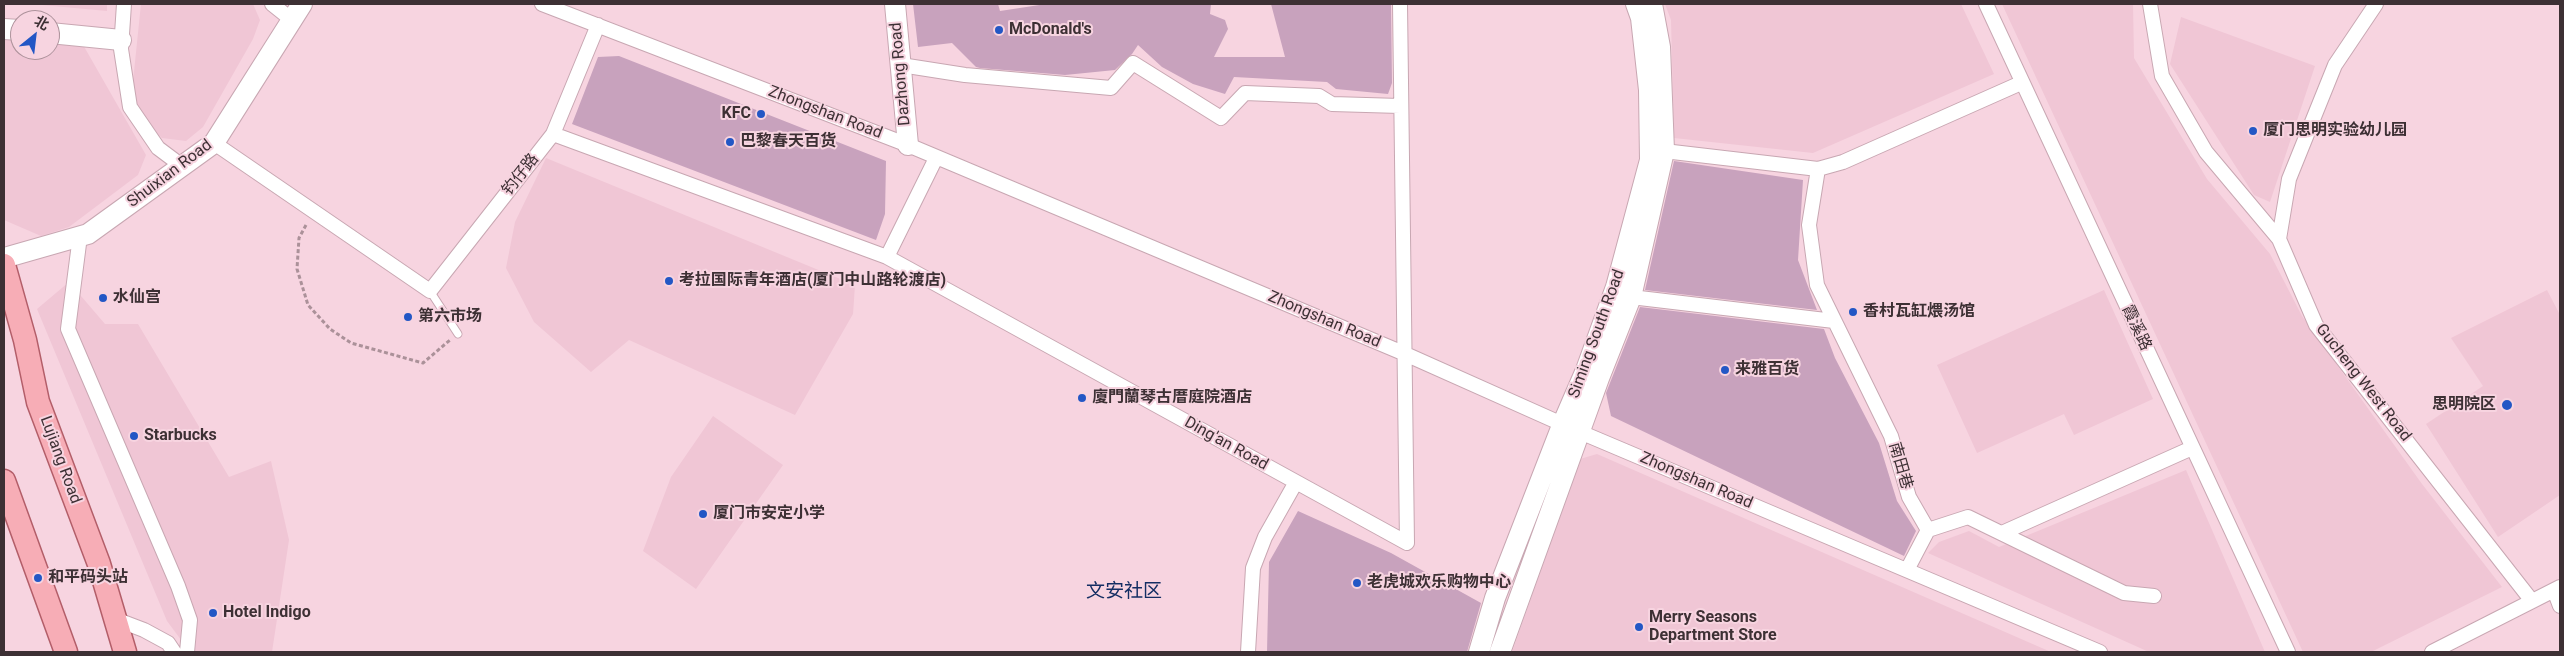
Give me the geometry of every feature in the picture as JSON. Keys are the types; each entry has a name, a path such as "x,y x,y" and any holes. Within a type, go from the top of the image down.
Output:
{"main road":[{"name":"Dazhong Road","path":"894,4 908,145"},
{"name":"Siming South Road","path":"1500,652 1572,428 1586,370 1616,287 1650,160 1649,90 1642,18 1636,4"},
{"name":"Siming South Road","path":"1479,652 1495,598 1631,297 1664,151 1660,47 1652,4"},
{"name":"Shuixian Road","path":"4,258 88,234 214,143 297,12"},
{"path":"60,34 121,40"},
{"name":"Lujiang Road","path":"4,265 26,340 38,402 98,564 125,652"},
{"path":"4,482 66,652"}],"street":[{"path":"124,4 121,40 130,107 158,148 182,166"},
{"path":"272,4 297,12"},
{"name":"Zhongshan Road","path":"542,4 908,145 1403,353 1572,428 2100,652"},
{"path":"1400,4 1403,353"},
{"name":"霞溪路","path":"1986,4 2021,83 2288,652"},
{"name":"Gucheng West Road","path":"2150,4 2162,76 2206,152 2279,239 2316,325 2532,601"},
{"path":"2279,239 2289,179 2335,65 2376,4"},
{"name":"钓仔路","path":"430,291 552,134 598,25"},
{"path":"901,65 965,76 1111,88 1133,63 1222,118 1245,93 1319,96 1332,104 1400,106"},
{"path":"1664,151 1818,169 1843,162 2021,83"},
{"path":"552,134 888,257 936,158"},
{"path":"214,143 430,291"},
{"name":"南田巷","path":"1818,169 1808,225 1817,285 1891,436 1909,497 1928,530"},
{"path":"80,236 68,328 178,586 190,620 187,652"},
{"name":"Ding'an Road","path":"888,257 1408,543 1403,353"},
{"path":"1631,297 1834,322"},
{"path":"2002,534 2192,448"},
{"path":"1248,652 1253,568 1265,537 1296,482"},
{"path":"1907,570 1928,530 1968,517 2124,593 2154,596"},
{"path":"2432,652 2557,589 2560,606"},
{"path":"115,619 144,630 168,643 174,652"}],"lane":[{"path":"430,291 458,334"}],"path":[{"path":"314,212 299,238 297,269 308,305 330,329 351,343 423,363 458,334"}],"shaded area":[{"path":"31,4 107,4 107,11"},
{"path":"141,4 253,4 260,20 253,39 203,127 186,141 162,138 145,123 132,91"},
{"path":"1665,4 1961,4 1994,74 1813,153 1674,138 1671,20"},
{"path":"2002,4 2133,4 2134,58 2207,179 2270,254 2302,316 2422,484 2502,587 2371,652 2303,652"},
{"name":"厦门思明实验幼儿园","path":"2181,17 2315,66 2270,202 2254,195 2170,64"},
{"path":"4,36 10,36 10,60 60,60 60,41 82,43 146,155 138,175 69,227 41,236 4,220"},
{"path":"546,158 855,285 853,314 795,415 629,340 591,372 534,322 506,268 515,222"},
{"path":"69,282 105,324 138,324 229,477 271,461 289,540 272,652 190,652 167,621 37,309"},
{"path":"2104,290 2153,399 2074,435 2064,414 1977,453 1937,365"},
{"name":"思明院区","path":"2547,290 2560,315 2560,495 2498,537 2426,424 2483,386 2451,338"},
{"name":"厦门市安定小学","path":"713,416 783,465 696,589 643,551 671,477"},
{"path":"1597,454 2051,652 1512,652 1580,459"},
{"path":"2186,470 2265,652 2149,652 1928,553 1939,542 1969,531 1999,547"}],"building":[{"path":"913,4 998,4 1000,11 1046,4 1211,4 1210,14 1225,20 1228,29 1214,57 1285,57 1271,4 1391,4 1392,83 1388,94 1336,89 1327,82 1234,77 1225,94 1193,84 1162,67 1138,45 1132,54 1115,70 1065,75 980,68 976,67 952,43 918,47"},
{"name":"巴黎春天百货","path":"619,56 886,161 885,214 876,240 572,124 598,57"},
{"path":"1674,161 1803,180 1798,260 1817,310 1645,290"},
{"name":"来雅百货","path":"1640,307 1824,329 1835,358 1879,443 1897,501 1916,531 1904,556 1611,416 1606,393"},
{"name":"老虎城欢乐购物中心","path":"1298,511 1391,553 1481,603 1467,652 1267,652 1269,562"}],"place":[{"name":"McDonald's","path":"999,30"},
{"name":"KFC","path":"761,114"},
{"name":"厦门思明实验幼儿园","path":"2253,131"},
{"name":"巴黎春天百货","path":"730,142"},
{"name":"考拉国际青年酒店(厦门中山路轮渡店)","path":"669,281"},
{"name":"水仙宫","path":"103,298"},
{"name":"香村瓦缸煨汤馆","path":"1853,312"},
{"name":"第六市场","path":"408,317"},
{"name":"来雅百货","path":"1725,370"},
{"name":"廈門蘭琴古厝庭院酒店","path":"1082,398"},
{"name":"思明院区","path":"2507,405"},
{"name":"Starbucks","path":"134,436"},
{"name":"厦门市安定小学","path":"703,514"},
{"name":"和平码头站","path":"38,578"},
{"name":"老虎城欢乐购物中心","path":"1357,583"},
{"name":"Hotel Indigo","path":"213,613"},
{"name":"Merry Seasons Department Store","path":"1639,627"}],"district":[{"name":"文安社区","path":"1124,592"}]}
